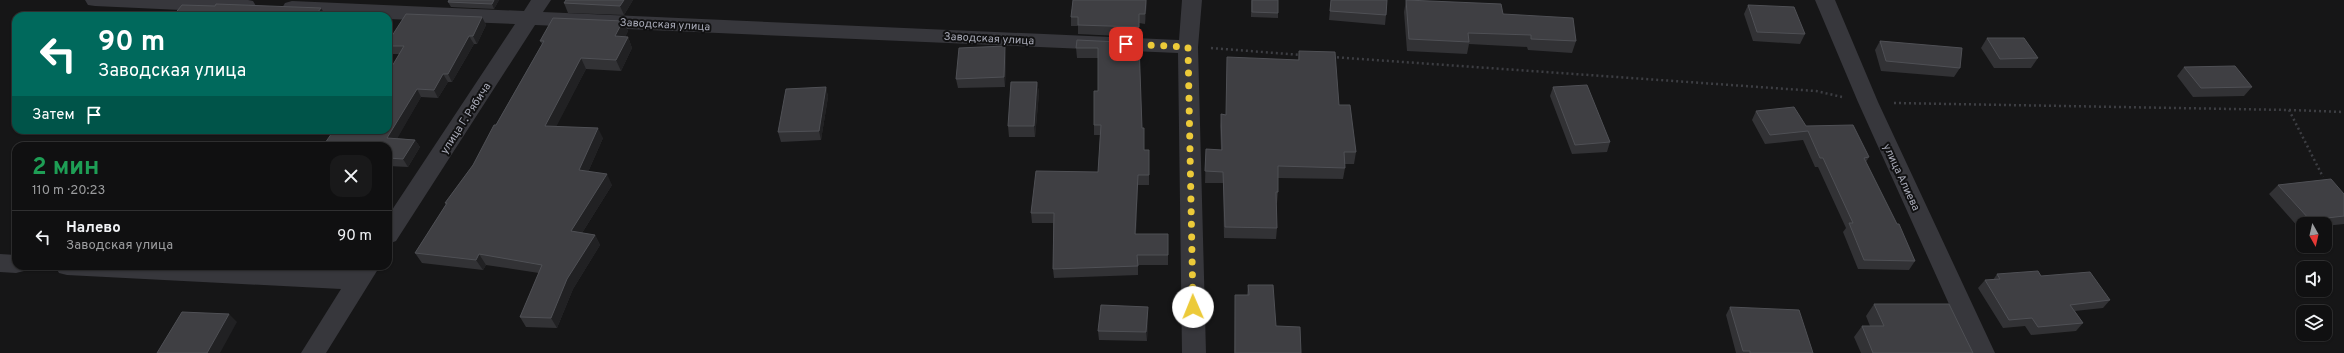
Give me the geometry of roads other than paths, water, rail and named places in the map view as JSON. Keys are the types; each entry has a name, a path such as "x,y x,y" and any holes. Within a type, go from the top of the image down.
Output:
{"street":[{"name":"Заводская улица","path":"95,0 388,12"},
{"name":"улица Г. Рябича","path":"392,229 541,0"},
{"path":"1192,0 1188,47 1194,353"},
{"name":"улица Алиева","path":"1825,0 1868,102 1983,353"},
{"name":"Заводская улица","path":"392,12 1188,47"},
{"path":"0,263 12,264"},
{"path":"236,270 363,273"},
{"path":"313,353 363,273"}]}
